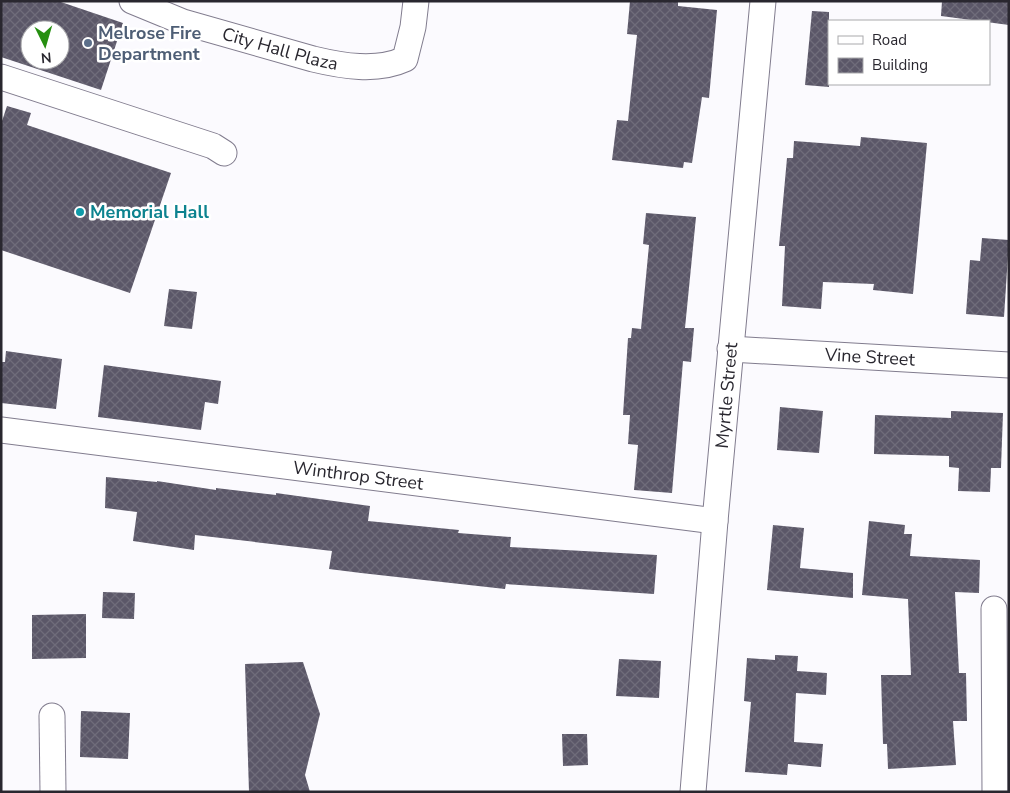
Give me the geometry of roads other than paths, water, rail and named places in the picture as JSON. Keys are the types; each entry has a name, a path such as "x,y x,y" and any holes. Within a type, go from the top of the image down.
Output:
{"street":[{"name":"City Hall Plaza","path":"138,5 192,25 328,63 381,67 405,59 413,27 416,1"},
{"name":"Myrtle Street","path":"693,792 730,348 763,1"},
{"path":"1,76 213,146 224,153"},
{"name":"Vine Street","path":"730,348 1009,365"},
{"name":"Winthrop Street","path":"1,430 715,521"},
{"path":"994,609 995,792"},
{"path":"52,716 53,792"}],"place":[{"name":"Melrose Fire Department","path":"88,43"},
{"name":"Memorial Hall","path":"80,212"}]}
